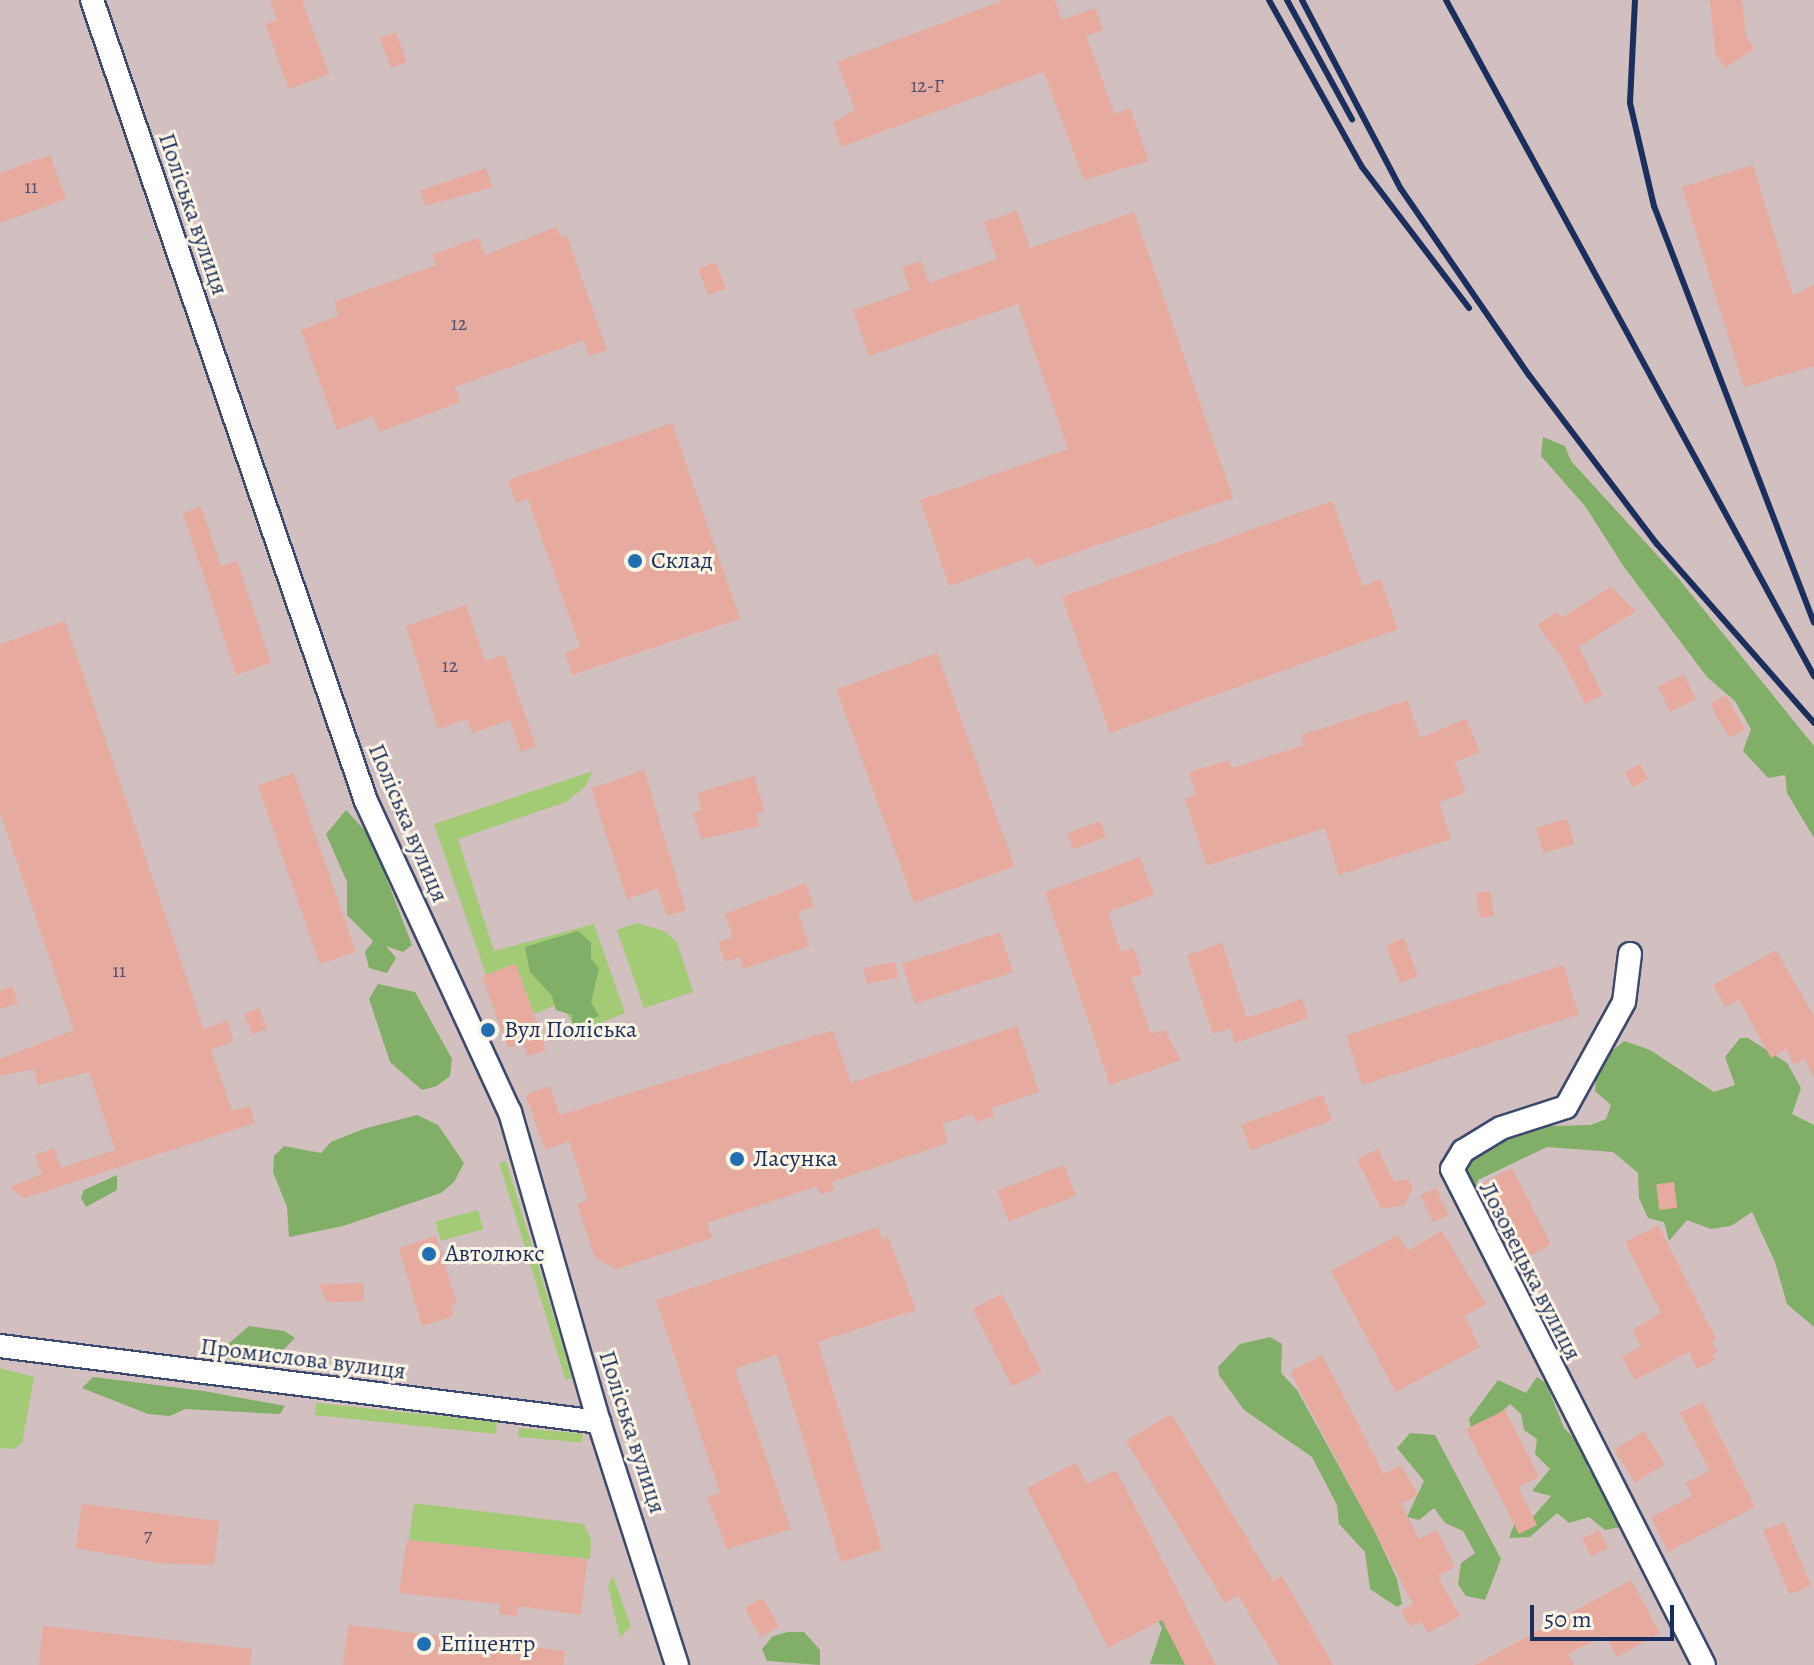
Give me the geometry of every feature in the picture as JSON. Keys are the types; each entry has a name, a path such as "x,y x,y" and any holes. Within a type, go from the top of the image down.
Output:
{"street":[{"name":"Поліська вулиця","path":"92,0 366,801 510,1112 599,1422 677,1665"},
{"name":"Лозовецька вулиця","path":"1630,954 1624,1002 1566,1107 1501,1128 1463,1151 1452,1169 1456,1185 1704,1665"},
{"name":"Промислова вулиця","path":"0,1346 599,1422"}],"shaded area":[{"path":"0,0 1814,0 1814,1665 0,1665"}],"green space":[{"path":"1543,437 1565,446 1571,461 1678,578 1814,746 1814,838 1787,793 1785,775 1768,778 1743,751 1751,729 1735,701 1707,677 1624,567 1585,506 1541,456"},
{"path":"593,771 585,787 566,802 458,839 494,951 594,924 625,1013 578,1032 560,1003 534,1014 515,964 486,975 434,824"},
{"path":"346,810 381,848 384,872 412,945 403,952 386,946 396,958 387,973 369,968 365,952 373,941 347,915 347,882 326,834"},
{"path":"637,923 664,931 677,942 693,992 644,1008 617,930"},
{"path":"578,931 591,942 591,958 599,969 591,1002 599,1016 572,1026 572,1015 556,1010 552,996 530,972 525,947"},
{"path":"378,984 415,992 452,1059 450,1076 437,1086 422,1090 390,1062 369,999"},
{"path":"1740,1038 1748,1038 1787,1063 1801,1088 1792,1114 1814,1125 1814,1327 1787,1304 1775,1262 1752,1212 1731,1226 1711,1229 1687,1220 1669,1241 1664,1222 1648,1218 1639,1198 1638,1173 1613,1152 1547,1147 1478,1180 1474,1199 1453,1172 1516,1127 1591,1125 1606,1119 1611,1105 1595,1091 1596,1076 1607,1055 1624,1041 1650,1050 1714,1092 1735,1085 1725,1057"},
{"path":"417,1115 438,1125 464,1163 454,1182 441,1193 343,1226 289,1237 287,1207 273,1172 274,1156 284,1146 321,1153 331,1142 363,1129"},
{"path":"506,1161 572,1378 566,1380 499,1163"},
{"path":"117,1175 117,1190 86,1207 81,1198 84,1190"},
{"path":"478,1210 483,1229 441,1241 435,1221"},
{"path":"249,1326 284,1331 295,1338 278,1355 240,1363 228,1359 223,1353 227,1345"},
{"path":"1270,1337 1282,1344 1281,1373 1297,1390 1375,1532 1397,1579 1402,1604 1397,1607 1370,1589 1365,1552 1339,1524 1337,1505 1312,1457 1244,1410 1219,1375 1218,1367 1240,1344"},
{"path":"0,1368 34,1377 22,1443 14,1449 0,1448"},
{"path":"93,1377 204,1391 285,1406 280,1414 185,1409 170,1416 148,1414 82,1388"},
{"path":"1537,1377 1546,1383 1564,1428 1583,1447 1588,1469 1615,1501 1621,1527 1605,1530 1589,1517 1569,1523 1557,1513 1530,1537 1509,1538 1514,1525 1533,1517 1551,1496 1532,1491 1550,1469 1535,1454 1537,1439 1524,1430 1521,1414 1510,1404 1487,1425 1471,1429 1469,1419 1498,1380 1526,1393"},
{"path":"316,1403 497,1422 496,1434 315,1415"},
{"path":"519,1428 583,1434 582,1443 518,1437"},
{"path":"1410,1433 1435,1435 1501,1559 1485,1600 1466,1596 1458,1584 1461,1563 1475,1553 1463,1531 1445,1523 1434,1508 1419,1520 1407,1517 1424,1481 1397,1448"},
{"path":"414,1503 584,1524 591,1540 590,1559 409,1540"},
{"path":"613,1576 631,1627 620,1637 608,1586"},
{"path":"1161,1606 1197,1665 1150,1664 1162,1628 1154,1614"},
{"path":"804,1632 820,1650 820,1665 767,1661 762,1649 773,1636"}],"building":[{"path":"270,0 302,0 329,74 289,89 265,24 277,20"},
{"path":"1004,0 1055,0 1062,20 1095,8 1103,30 1086,36 1115,114 1130,108 1149,161 1084,180 1044,72 841,147 833,123 855,110 837,62"},
{"path":"1710,0 1742,0 1746,36 1754,49 1725,68 1715,53"},
{"path":"396,32 407,62 391,68 380,38"},
{"path":"50,155 66,199 0,223 0,173"},
{"path":"1753,165 1793,296 1814,284 1814,366 1744,387 1682,187"},
{"path":"486,168 492,187 426,206 420,191"},
{"path":"1017,211 1030,248 1134,212 1233,498 1035,567 1031,557 949,586 920,500 1068,449 1018,304 869,356 853,310 910,290 902,267 921,261 929,283 997,259 984,222"},
{"path":"556,227 561,238 567,236 607,350 589,356 584,340 455,387 460,402 379,432 373,416 337,430 301,330 339,316 334,302 436,265 432,255 478,238 485,255"},
{"path":"716,262 726,288 708,295 698,269"},
{"name":"Склад","path":"672,423 740,619 572,675 565,653 580,647 528,499 516,503 508,480"},
{"path":"1332,501 1363,586 1380,579 1398,629 1110,733 1062,597"},
{"path":"201,507 221,566 237,561 271,663 236,675 183,513"},
{"path":"1611,587 1636,611 1579,647 1603,695 1585,704 1562,658 1537,625 1558,612 1561,618"},
{"path":"466,605 485,661 504,655 536,746 521,752 510,720 472,733 467,719 438,729 406,626"},
{"path":"65,621 204,1029 228,1020 233,1041 211,1050 232,1111 250,1106 255,1123 24,1198 10,1187 42,1174 35,1155 54,1148 61,1168 115,1150 89,1072 38,1085 34,1069 0,1076 0,1059 74,1030 0,812 0,644"},
{"path":"937,653 1015,866 914,903 836,690"},
{"path":"1684,674 1696,699 1670,712 1658,687"},
{"path":"1726,695 1745,729 1729,738 1710,704"},
{"path":"1408,700 1420,738 1466,719 1480,752 1455,762 1466,793 1439,802 1451,839 1339,875 1325,828 1207,866 1185,799 1196,795 1189,772 1229,760 1232,768 1304,745 1301,735"},
{"path":"1640,764 1648,779 1633,787 1625,772"},
{"path":"644,770 686,910 667,916 658,889 627,899 591,788"},
{"path":"294,773 356,952 320,964 258,785"},
{"path":"754,776 765,811 756,814 760,826 701,839 693,813 702,810 697,793"},
{"path":"1567,819 1574,844 1543,853 1536,828"},
{"path":"1100,821 1106,837 1073,849 1067,834"},
{"path":"1140,857 1154,895 1108,912 1121,952 1133,948 1143,974 1131,978 1151,1034 1165,1030 1181,1060 1110,1085 1045,892"},
{"path":"806,883 814,907 798,912 809,946 743,969 740,957 725,962 718,942 733,937 725,914"},
{"path":"1490,891 1494,916 1480,918 1476,893"},
{"path":"1000,932 1013,972 915,1004 902,964"},
{"path":"1404,938 1418,977 1400,983 1386,944"},
{"path":"1222,943 1247,1018 1302,999 1308,1018 1235,1043 1230,1028 1213,1034 1187,955"},
{"path":"1776,950 1814,1016 1814,1078 1804,1059 1794,1065 1786,1049 1771,1058 1739,1000 1725,1007 1713,985"},
{"path":"895,962 898,978 867,984 864,968"},
{"path":"516,964 546,1050 528,1056 523,1043 508,1048 482,976"},
{"path":"1563,965 1579,1014 1362,1085 1346,1035"},
{"path":"12,986 18,1003 0,1009 0,991"},
{"path":"259,1008 267,1028 252,1034 244,1014"},
{"name":"Ласунка","path":"1017,1026 1039,1092 991,1108 994,1116 976,1122 973,1114 942,1124 948,1143 832,1182 834,1190 820,1195 817,1186 707,1223 712,1238 616,1269 595,1257 577,1204 588,1200 569,1141 545,1150 526,1095 550,1086 560,1115 833,1030 851,1083"},
{"path":"1323,1095 1332,1120 1250,1150 1241,1125"},
{"path":"1378,1149 1394,1182 1407,1179 1413,1187 1404,1205 1381,1209 1357,1159"},
{"path":"1064,1165 1076,1196 1009,1222 997,1191"},
{"path":"1512,1168 1551,1245 1519,1261 1480,1184"},
{"path":"1674,1182 1677,1208 1659,1210 1656,1184"},
{"path":"1436,1188 1448,1215 1433,1222 1420,1195"},
{"path":"1658,1225 1716,1339 1712,1341 1717,1352 1712,1354 1715,1360 1697,1369 1689,1352 1635,1380 1622,1357 1641,1346 1632,1330 1661,1313 1625,1242"},
{"path":"878,1227 882,1239 888,1237 916,1310 818,1342 882,1549 841,1562 777,1355 735,1369 791,1529 727,1549 707,1497 720,1493 656,1300"},
{"path":"1442,1231 1486,1304 1464,1316 1480,1347 1396,1392 1331,1271 1398,1235 1407,1251"},
{"path":"436,1236 457,1304 451,1306 454,1316 422,1326 399,1248"},
{"path":"364,1283 364,1301 336,1302 326,1301 320,1284"},
{"path":"1002,1294 1041,1372 1012,1386 973,1309"},
{"path":"1322,1355 1384,1474 1401,1465 1418,1495 1401,1504 1419,1539 1437,1530 1455,1567 1438,1576 1460,1616 1428,1633 1421,1621 1410,1627 1401,1611 1413,1604 1290,1372"},
{"path":"1703,1402 1755,1507 1668,1552 1651,1517 1692,1496 1685,1483 1710,1471 1680,1413"},
{"path":"1505,1410 1539,1477 1518,1487 1537,1525 1519,1534 1466,1429"},
{"path":"1171,1414 1273,1581 1282,1576 1333,1665 1279,1665 1238,1595 1225,1603 1126,1441"},
{"path":"1644,1431 1665,1464 1635,1483 1614,1450"},
{"path":"1076,1463 1087,1484 1116,1470 1216,1665 1185,1665 1162,1620 1108,1648 1027,1488"},
{"path":"82,1504 219,1521 214,1565 158,1563 76,1548"},
{"path":"1784,1522 1811,1586 1790,1595 1763,1531"},
{"path":"1599,1530 1608,1548 1591,1556 1582,1539"},
{"path":"407,1540 587,1559 581,1615 518,1606 517,1616 499,1614 500,1604 399,1593"},
{"path":"1631,1580 1660,1633 1617,1657 1605,1635 1568,1654 1574,1665 1475,1665"},
{"path":"763,1598 779,1627 761,1637 745,1608"},
{"name":"Епіцентр","path":"348,1625 565,1651 563,1665 343,1665"},
{"path":"43,1626 252,1649 250,1665 39,1665"}],"railway":[{"path":"1269,0 1362,167 1469,308"},
{"path":"1287,0 1352,119"},
{"path":"1302,0 1401,189 1529,375 1657,544 1814,723"},
{"path":"1446,0 1814,676"},
{"path":"1635,0 1630,103 1654,206 1814,622"}],"place":[{"name":"Склад","path":"635,561"},
{"name":"Вул Поліська","path":"488,1030"},
{"name":"Ласунка","path":"737,1159"},
{"name":"Автолюкс","path":"429,1254"},
{"name":"Епіцентр","path":"424,1644"}]}
